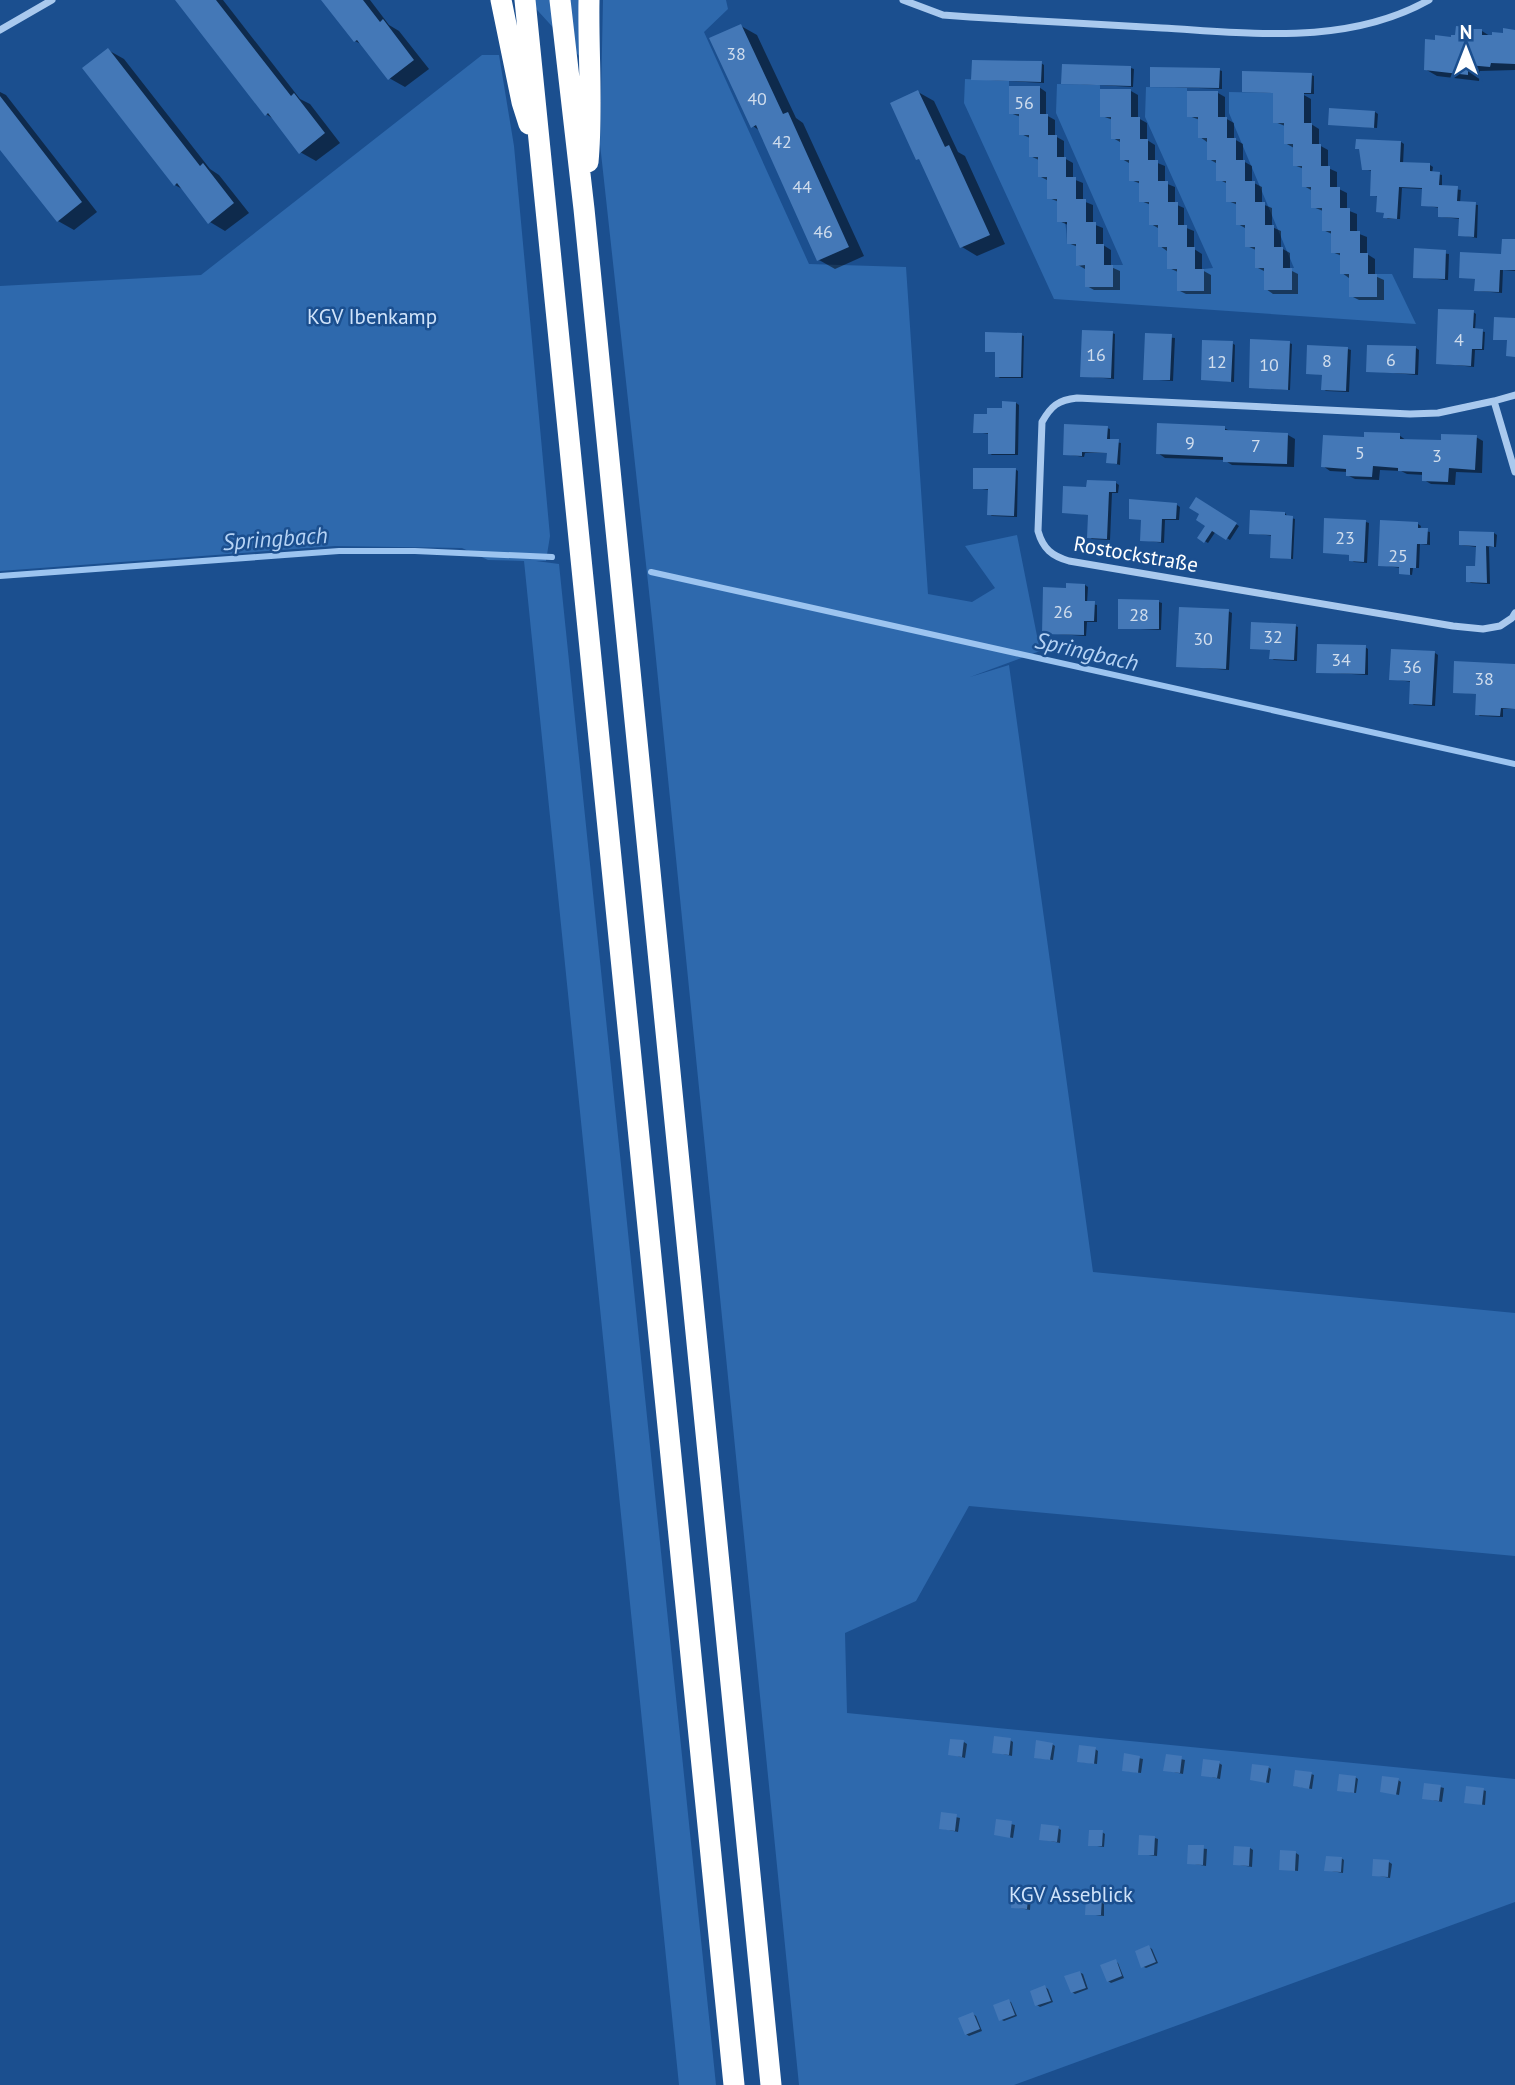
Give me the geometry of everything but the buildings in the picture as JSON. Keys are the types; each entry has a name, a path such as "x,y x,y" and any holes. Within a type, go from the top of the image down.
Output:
{"highway":[{"path":"501,0 522,102 542,166"},
{"path":"525,0 734,2085"},
{"path":"561,0 771,2085"},
{"path":"584,209 591,126 589,0"}],"street":[{"path":"0,30 52,0"},
{"path":"903,0 943,15 1296,33 1326,32 1374,23 1401,14 1429,0"},
{"name":"Rostockstraße","path":"1515,395 1438,414 1077,398 1060,400 1049,409 1042,422 1038,531 1049,553 1069,561 1411,621 1483,629 1500,626 1515,613"},
{"path":"1494,401 1515,472"}],"green space":[{"path":"528,0 581,0 580,57"},
{"name":"KGV Asseblick","path":"603,0 726,0 728,9 704,32 809,264 906,267 928,594 972,602 995,588 965,546 1017,535 1040,651 970,677 1009,665 1093,1272 1515,1313 1515,1556 969,1506 916,1601 845,1633 847,1713 1515,1779 1515,1902 1014,2085 799,2085 652,619 600,144"},
{"name":"KGV Ibenkamp","path":"482,55 499,55 514,146 550,536 546,561 536,561 559,564 716,2085 679,2085 524,561 488,560 462,548 335,546 0,571 0,286 201,275"},
{"path":"965,79 1009,81 1009,113 1019,114 1019,135 1029,135 1029,156 1038,157 1038,177 1047,177 1059,202 1066,225 1067,244 1076,244 1076,265 1085,265 1085,287 1112,287 1113,265 1123,265 1056,113 1057,84 1100,85 1100,117 1111,117 1111,138 1120,139 1139,181 1139,202 1149,202 1149,225 1158,225 1158,247 1167,247 1177,269 1177,290 1204,291 1204,269 1213,268 1145,117 1146,87 1187,88 1187,116 1198,117 1198,138 1207,138 1226,181 1226,202 1236,202 1245,225 1245,247 1255,247 1255,268 1264,268 1264,290 1291,290 1294,268 1229,113 1229,92 1273,93 1273,122 1284,123 1284,144 1293,144 1293,165 1302,166 1302,186 1311,187 1311,208 1322,208 1322,231 1331,231 1331,253 1340,253 1340,274 1349,274 1377,297 1377,274 1392,274 1416,324 1054,299 964,103"}],"waterway":[{"name":"Springbach","path":"0,576 339,551 415,551 552,557"},
{"name":"Springbach","path":"651,572 1515,764"}]}
